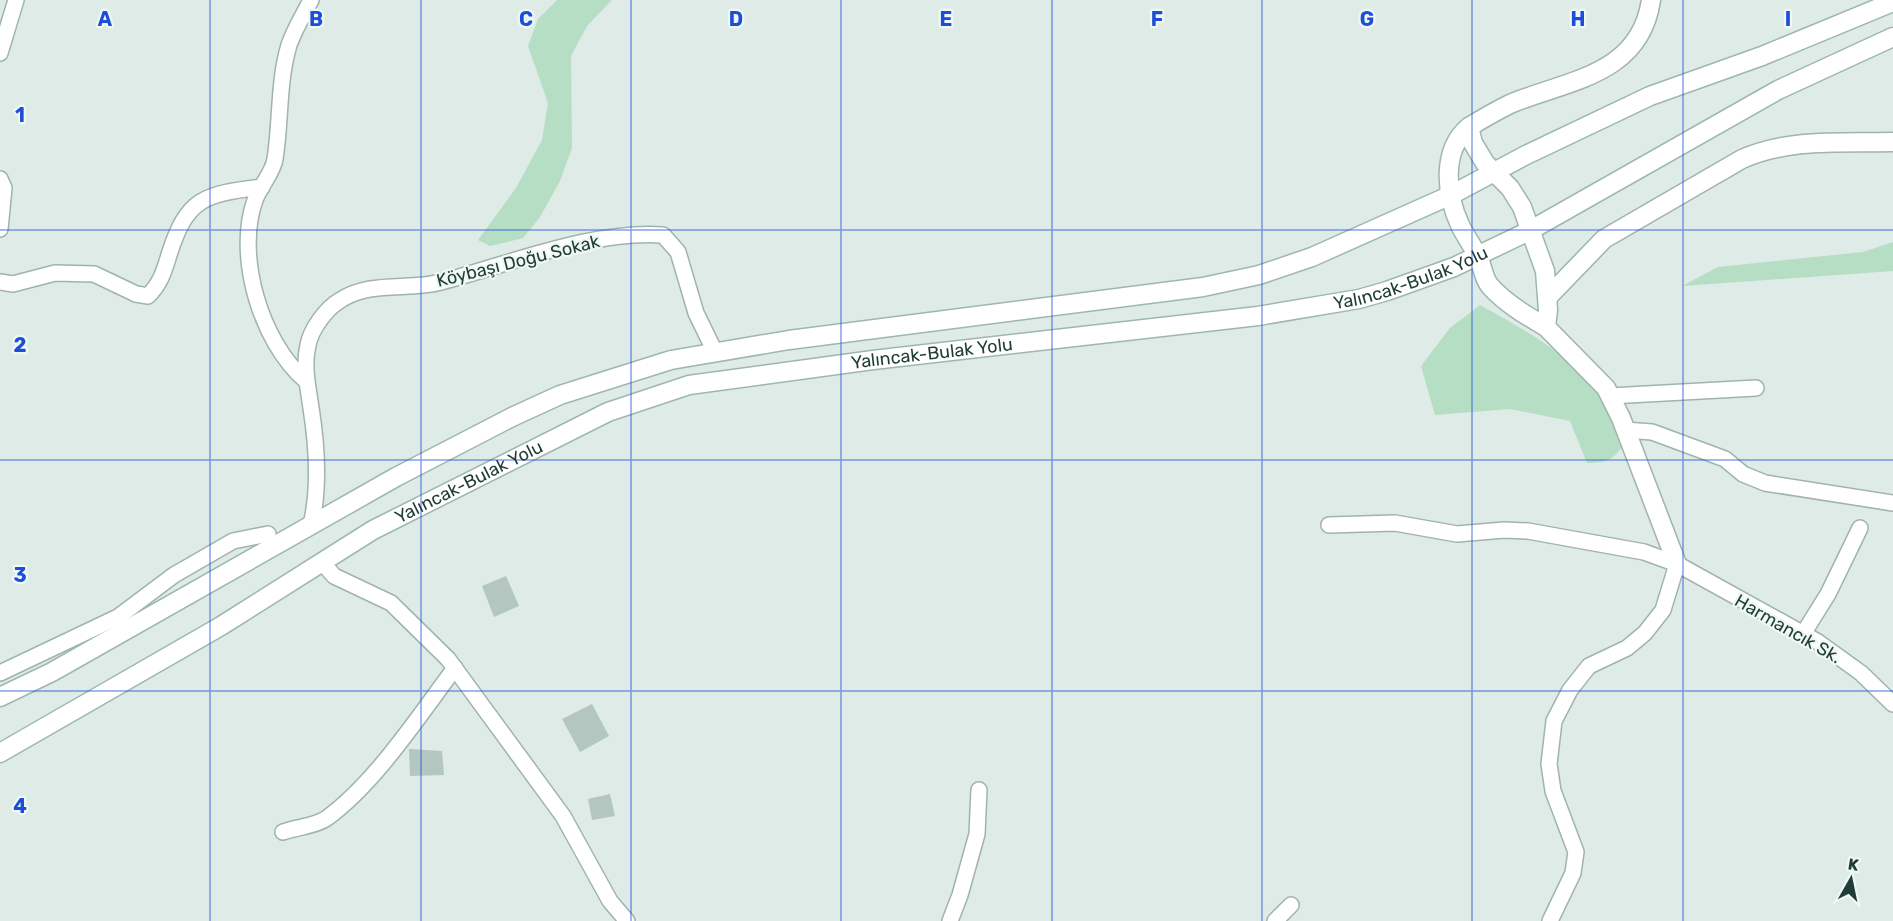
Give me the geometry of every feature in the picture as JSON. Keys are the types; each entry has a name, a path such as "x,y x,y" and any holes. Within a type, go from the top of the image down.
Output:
{"main road":[{"path":"1651,0 1637,36 1622,58 1586,78 1511,104 1469,127 1460,134 1452,151 1449,174 1451,195 1461,226 1478,256 1490,286 1546,327 1593,372 1611,396 1677,564"},
{"name":"Yalıncak-Bulak Yolu","path":"0,697 52,672 407,471 560,395 671,360 715,352 1203,286 1248,277 1312,257 1451,195 1493,172 1650,96 1762,56 1893,2"},
{"name":"Yalıncak-Bulak Yolu","path":"0,753 221,626 373,530 608,411 689,385 1281,312 1359,299 1387,291 1478,256 1529,231 1778,90 1893,37"},
{"path":"1469,127 1473,143 1493,172 1517,196 1545,271 1548,297 1546,327"},
{"path":"1548,297 1604,239 1742,159 1798,143 1893,142"}],"street":[{"path":"0,53 16,0"},
{"path":"305,380 292,369 276,342 252,289 249,236 255,201 275,161 280,96 289,44 311,0"},
{"path":"0,179 4,188 0,229"},
{"path":"0,282 13,284 55,273 94,274 136,294 148,296 159,285 175,234 193,205 225,191 262,187"},
{"name":"Köybaşı Doğu Sokak","path":"311,525 316,505 317,457 305,380 308,343 325,313 340,300 382,286 439,283 492,265 635,233 663,235 678,252 696,313 715,352"},
{"path":"1611,396 1756,388"},
{"path":"1625,430 1652,432 1725,459 1743,474 1765,483 1893,503"},
{"name":"Harmancık Sk.","path":"1329,525 1395,523 1457,534 1504,530 1528,531 1615,545 1677,564 1803,634 1861,673 1893,704"},
{"path":"1803,634 1828,594 1860,528"},
{"path":"0,674 118,617 174,575 225,545 268,534"},
{"path":"322,562 334,576 391,603 455,668 563,816 610,902 627,921"},
{"path":"1550,921 1573,873 1576,852 1553,791 1549,764 1554,721 1570,690 1589,666 1627,648 1657,618 1663,610 1677,564"},
{"path":"284,832 325,820 344,803 371,775 455,668"},
{"path":"950,921 960,895 977,834 979,790"},
{"path":"1275,921 1291,905"}],"green space":[{"path":"557,0 612,0 587,26 571,56 572,148 560,181 540,217 523,238 490,246 478,240 516,188 542,140 548,103 528,46 538,19"},
{"path":"1893,242 1893,271 1682,286 1718,267 1863,252"},
{"path":"1480,305 1554,350 1592,385 1626,440 1615,456 1605,461 1587,463 1570,421 1510,409 1435,415 1421,366 1450,328"}],"building":[{"path":"506,576 519,606 494,617 482,586"},
{"path":"592,704 609,736 580,752 562,719"},
{"path":"409,749 442,751 444,775 410,776"},
{"path":"610,794 615,816 592,820 588,799"}]}
